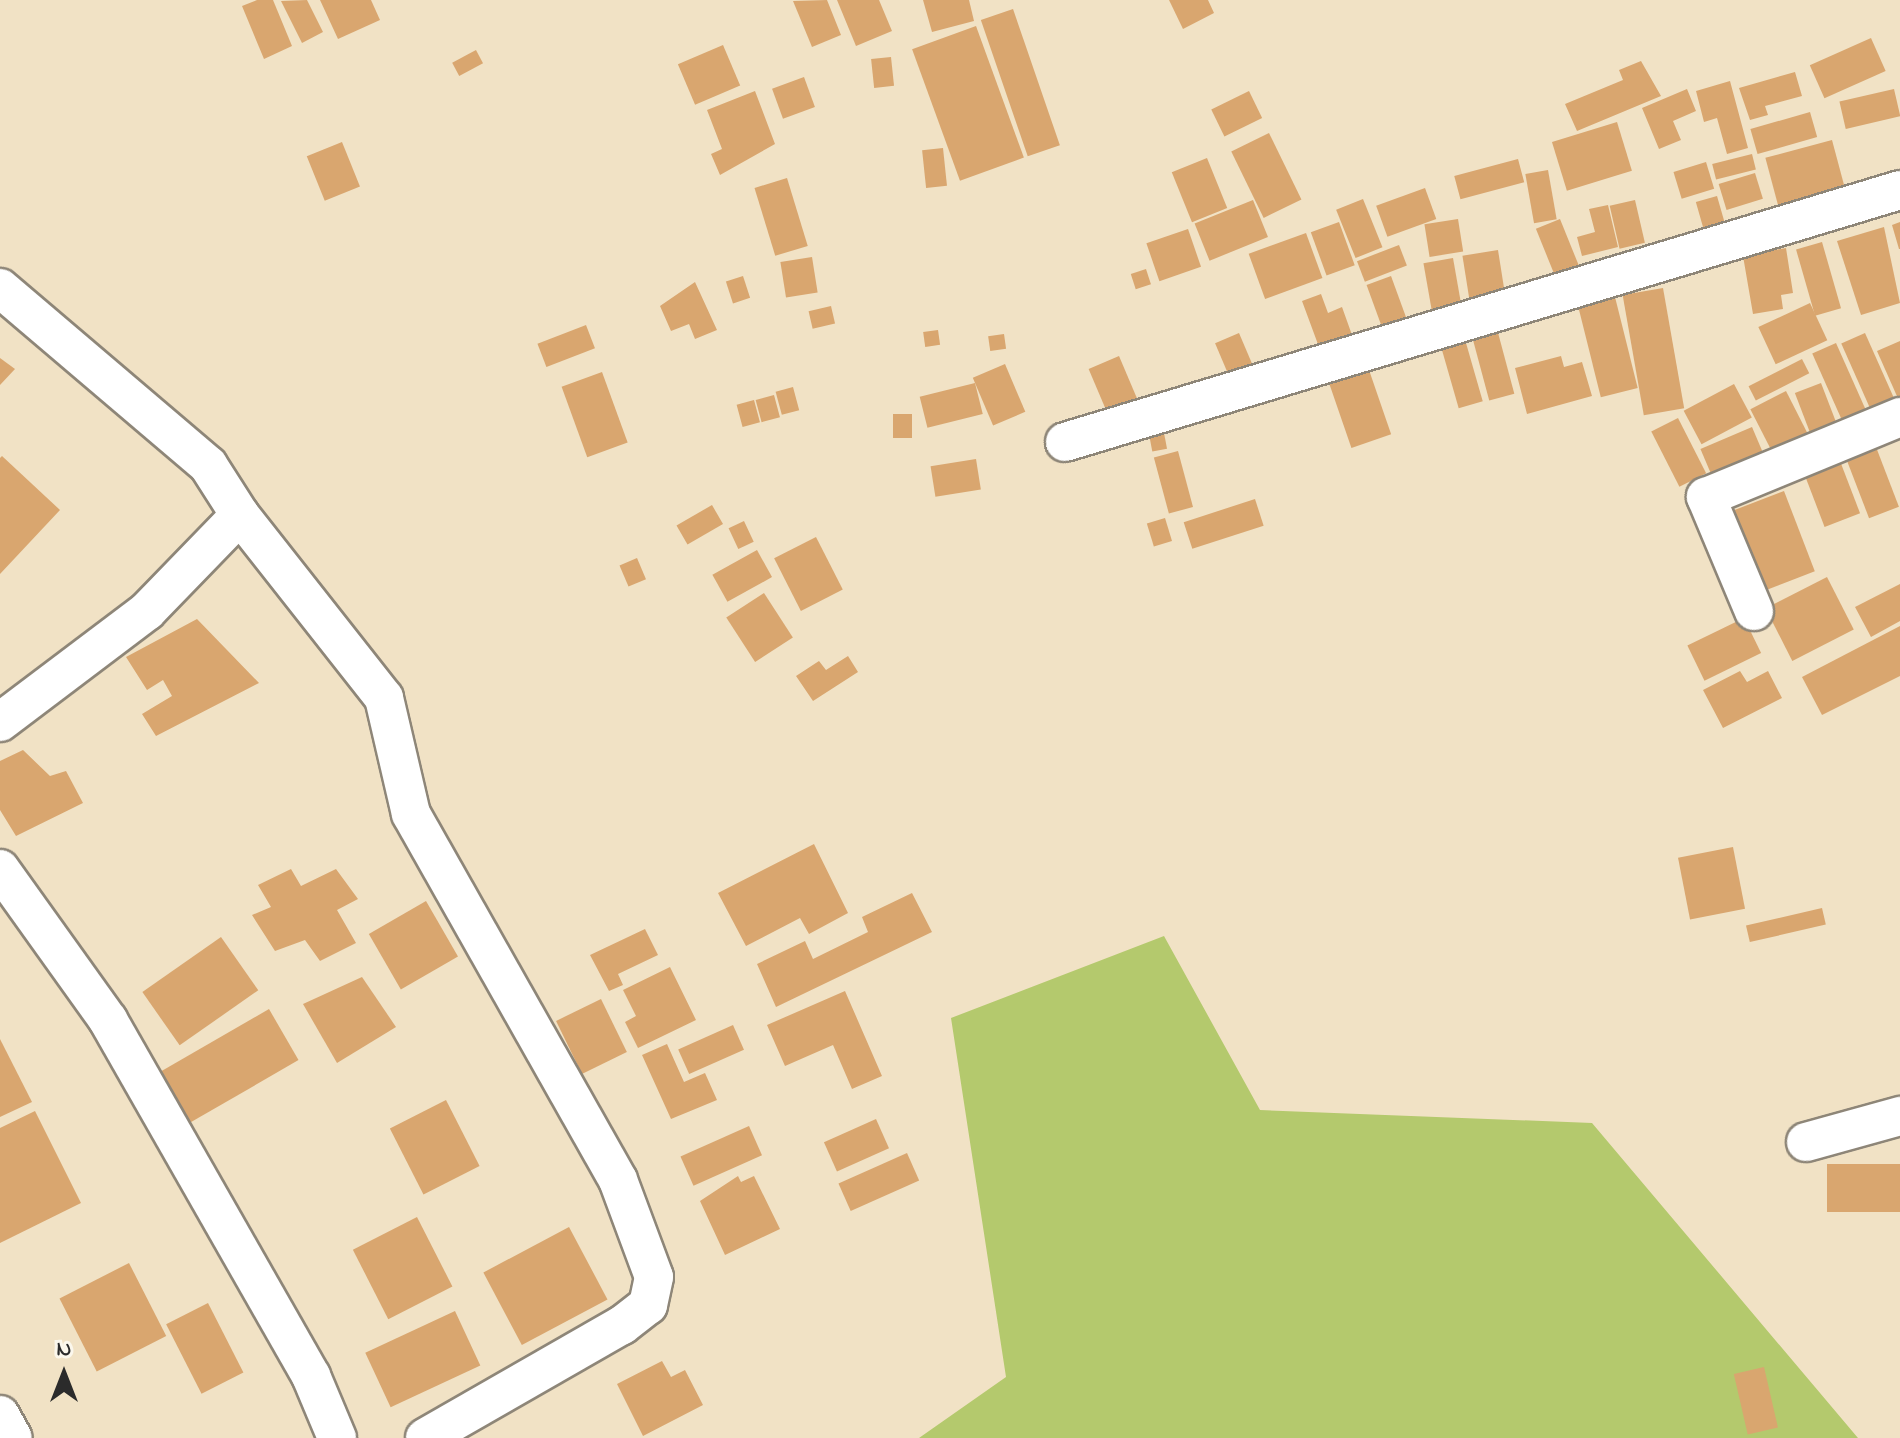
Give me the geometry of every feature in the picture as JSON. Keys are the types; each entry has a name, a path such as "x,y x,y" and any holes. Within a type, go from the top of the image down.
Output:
{"street":[{"path":"1065,442 1900,190"},
{"path":"0,288 208,465 240,515 384,698 411,814 618,1180 654,1277 648,1305 622,1325 425,1438"},
{"path":"1754,611 1706,497 1900,417"},
{"path":"0,722 147,611 240,515"},
{"path":"1,874 116,1033 311,1376 337,1438"},
{"path":"1806,1142 1900,1116"},
{"path":"0,1415 13,1438"}],"green space":[{"path":"1164,936 1260,1110 1592,1123 1858,1438 919,1438 1006,1377 951,1018"}],"building":[{"path":"257,0 273,0 292,46 264,59 242,6"},
{"path":"307,0 323,32 302,43 281,1"},
{"path":"320,0 371,0 380,20 338,39"},
{"path":"827,0 841,35 812,47 793,1"},
{"path":"837,0 879,0 892,31 856,46"},
{"path":"923,0 969,0 974,21 932,32"},
{"path":"1169,0 1208,0 1214,13 1183,29"},
{"path":"1013,9 1060,145 1028,156 981,20"},
{"path":"976,26 1024,158 960,181 912,49"},
{"path":"1871,38 1886,71 1824,98 1810,65"},
{"path":"723,45 740,86 695,105 678,64"},
{"path":"476,50 483,63 459,76 452,63"},
{"path":"891,57 894,86 874,88 871,59"},
{"path":"1641,61 1661,96 1577,131 1565,104 1623,80 1619,70"},
{"path":"1795,72 1802,96 1765,106 1768,115 1750,120 1739,88"},
{"path":"804,77 815,107 783,119 772,89"},
{"path":"1730,81 1748,148 1727,154 1717,118 1704,122 1696,91"},
{"path":"1687,89 1696,111 1673,121 1681,140 1659,149 1642,108"},
{"path":"1894,89 1900,116 1846,129 1839,102"},
{"path":"755,91 775,144 720,175 711,154 722,149 707,110"},
{"path":"1249,91 1262,118 1224,136 1211,109"},
{"path":"1810,112 1817,137 1758,154 1750,129"},
{"path":"1617,122 1632,171 1567,191 1552,142"},
{"path":"1269,133 1301,200 1264,218 1231,151"},
{"path":"1832,140 1846,192 1779,210 1765,158"},
{"path":"342,142 360,187 325,201 307,156"},
{"path":"943,148 947,186 926,188 922,150"},
{"path":"1752,154 1756,170 1716,179 1712,164"},
{"path":"1207,158 1227,208 1192,222 1172,172"},
{"path":"1518,159 1524,182 1460,199 1454,176"},
{"path":"1706,162 1714,189 1682,199 1673,172"},
{"path":"1548,170 1557,219 1534,223 1525,174"},
{"path":"1755,173 1763,199 1727,210 1719,184"},
{"path":"787,178 808,246 775,256 754,188"},
{"path":"1425,188 1436,219 1387,237 1376,206"},
{"path":"1717,196 1727,231 1706,237 1696,202"},
{"path":"1363,199 1382,247 1356,258 1336,210"},
{"path":"1253,200 1268,237 1210,261 1195,224"},
{"path":"1635,200 1645,243 1620,249 1610,206"},
{"path":"1608,205 1618,247 1582,256 1577,237 1595,232 1589,209"},
{"path":"1458,219 1463,252 1430,257 1424,224"},
{"path":"1560,219 1580,269 1556,279 1536,229"},
{"path":"1339,222 1355,265 1327,275 1311,232"},
{"path":"1900,222 1900,249 1899,249 1892,225"},
{"path":"1884,227 1900,303 1861,315 1837,241"},
{"path":"1188,229 1201,267 1159,281 1146,243"},
{"path":"1306,233 1322,278 1265,299 1249,254"},
{"path":"1822,242 1841,308 1815,316 1796,249"},
{"path":"1399,245 1407,266 1365,282 1357,261"},
{"path":"1786,248 1793,293 1781,295 1783,309 1753,314 1743,256"},
{"path":"1498,250 1505,293 1469,299 1462,256"},
{"path":"812,257 818,293 786,298 780,262"},
{"path":"1453,258 1462,311 1433,316 1423,263"},
{"path":"1146,269 1151,284 1136,289 1131,274"},
{"path":"743,276 750,298 733,303 726,282"},
{"path":"1391,276 1407,321 1383,330 1367,285"},
{"path":"695,282 717,330 695,339 689,324 671,331 660,306"},
{"path":"1663,288 1684,408 1644,415 1623,295"},
{"path":"1614,293 1638,388 1601,397 1577,302"},
{"path":"1321,294 1328,313 1342,307 1352,335 1319,347 1302,301"},
{"path":"1810,303 1827,340 1776,364 1758,327"},
{"path":"831,306 835,324 813,329 809,311"},
{"path":"586,325 595,348 546,367 537,344"},
{"path":"1497,329 1514,394 1489,400 1472,336"},
{"path":"938,330 940,345 925,347 923,332"},
{"path":"1239,333 1252,364 1228,374 1215,343"},
{"path":"1865,333 1898,408 1875,418 1841,344"},
{"path":"1004,334 1006,349 990,351 988,336"},
{"path":"1464,336 1483,401 1459,408 1440,343"},
{"path":"1900,341 1900,403 1877,351"},
{"path":"1836,343 1870,420 1846,430 1812,354"},
{"path":"1119,356 1139,402 1108,415 1089,369"},
{"path":"1561,356 1564,367 1582,362 1592,396 1527,414 1515,368"},
{"path":"0,358 15,369 0,385"},
{"path":"1802,359 1809,373 1756,400 1749,386"},
{"path":"1005,364 1025,412 993,426 973,378"},
{"path":"1369,370 1391,434 1351,448 1329,384"},
{"path":"602,372 628,442 587,457 562,387"},
{"path":"975,383 983,414 927,428 920,397"},
{"path":"1821,383 1839,431 1813,441 1795,393"},
{"path":"1734,384 1752,418 1702,444 1684,411"},
{"path":"793,387 799,410 782,415 776,392"},
{"path":"1786,391 1815,447 1779,465 1750,409"},
{"path":"774,395 780,417 762,422 756,400"},
{"path":"754,400 760,422 743,427 737,405"},
{"path":"893,414 912,414 912,438 893,438"},
{"path":"1678,418 1706,473 1679,487 1651,432"},
{"path":"1752,427 1768,464 1716,486 1700,449"},
{"path":"1164,433 1167,449 1152,452 1149,436"},
{"path":"1876,447 1899,507 1869,518 1846,458"},
{"path":"1178,451 1193,507 1169,513 1154,457"},
{"path":"2,456 60,510 0,574 0,458"},
{"path":"976,459 981,490 935,497 931,466"},
{"path":"1840,461 1860,513 1825,527 1805,475"},
{"path":"1784,491 1815,571 1758,593 1727,513"},
{"path":"1255,499 1264,526 1192,549 1184,522"},
{"path":"712,505 723,524 687,545 676,526"},
{"path":"1165,518 1172,541 1154,547 1147,524"},
{"path":"744,521 754,542 738,549 729,528"},
{"path":"816,537 843,590 801,611 774,558"},
{"path":"757,550 772,577 727,602 712,575"},
{"path":"637,558 646,579 628,587 620,565"},
{"path":"1827,577 1854,630 1792,661 1766,608"},
{"path":"1900,584 1900,621 1871,637 1855,607"},
{"path":"764,593 793,637 755,662 726,618"},
{"path":"1744,618 1761,653 1704,681 1687,646"},
{"path":"197,619 259,683 156,736 142,714 172,696 163,680 147,690 126,657"},
{"path":"1900,626 1900,676 1822,715 1802,677"},
{"path":"848,656 858,672 813,701 796,676 819,661 826,670"},
{"path":"1740,671 1747,682 1768,671 1782,698 1723,728 1703,690"},
{"path":"23,750 50,776 66,771 83,803 16,836 0,810 0,761"},
{"path":"814,844 848,913 809,934 800,918 746,946 718,893"},
{"path":"1733,847 1745,909 1690,920 1678,858"},
{"path":"291,869 301,886 336,869 358,899 337,910 356,943 320,961 305,940 275,951 252,915 271,907 258,885"},
{"path":"912,893 932,932 776,1007 757,964 805,941 813,959 868,932 862,917"},
{"path":"426,901 458,956 401,989 369,934"},
{"path":"1822,908 1826,925 1750,942 1746,926"},
{"path":"645,929 658,955 618,974 623,985 609,991 590,955"},
{"path":"221,937 258,990 180,1045 142,992"},
{"path":"670,967 696,1020 638,1048 625,1022 636,1016 623,990"},
{"path":"362,977 396,1027 337,1063 303,1004"},
{"path":"845,991 882,1076 852,1089 833,1045 785,1066 767,1025"},
{"path":"601,999 627,1052 582,1074 556,1021"},
{"path":"269,1009 298,1060 188,1124 158,1073"},
{"path":"733,1025 744,1050 689,1074 678,1049"},
{"path":"0,1039 32,1102 0,1117"},
{"path":"667,1044 684,1082 705,1073 717,1100 671,1119 642,1055"},
{"path":"446,1100 480,1166 423,1195 390,1129"},
{"path":"35,1111 81,1203 0,1243 0,1128"},
{"path":"876,1119 889,1148 837,1171 824,1142"},
{"path":"749,1126 762,1155 693,1186 680,1157"},
{"path":"907,1153 919,1180 851,1211 838,1184"},
{"path":"1827,1164 1900,1164 1900,1212 1827,1212"},
{"path":"738,1176 741,1182 754,1176 780,1229 725,1255 700,1201"},
{"path":"417,1217 452,1286 388,1319 353,1250"},
{"path":"569,1227 607,1299 522,1345 483,1273"},
{"path":"129,1263 166,1336 97,1371 60,1298"},
{"path":"208,1303 243,1372 202,1394 166,1324"},
{"path":"455,1311 480,1365 391,1407 365,1353"},
{"path":"662,1361 671,1377 685,1370 703,1405 643,1436 617,1384"},
{"path":"1764,1367 1778,1427 1748,1434 1734,1374"}]}
